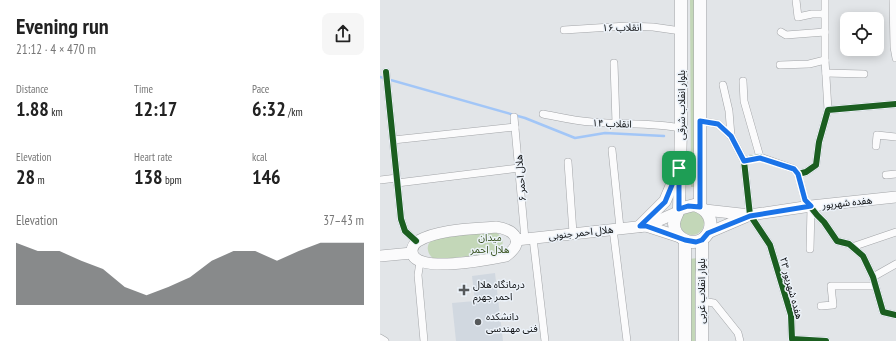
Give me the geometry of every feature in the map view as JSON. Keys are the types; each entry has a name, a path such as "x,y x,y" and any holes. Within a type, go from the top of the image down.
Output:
{"main road":[{"name":"بلوار انقلاب شرقی","path":"678,211 681,128 681,0"},
{"name":"بلوار انقلاب شرقی","path":"700,0 700,121 703,209"},
{"path":"643,226 665,202 679,168"},
{"name":"هفده شهریور","path":"705,237 750,216 811,206 896,198"},
{"path":"688,206 703,209 711,221 705,237 696,242 682,239 674,224 678,211 688,206"},
{"name":"هفده شهریور","path":"703,209 750,216"},
{"name":"هلال احمر جنوبی","path":"525,239 643,226 678,211"},
{"name":"هلال احمر جنوبی","path":"643,226 682,239"},
{"path":"496,227 508,229 514,234 525,239 506,256 440,264 420,262 415,260 412,254 412,248 416,241 440,233 496,227"},
{"name":"بلوار انقلاب غربی","path":"702,341 701,301 705,237"},
{"name":"بلوار انقلاب غربی","path":"682,239 685,341"},
{"path":"380,256 412,254"}],"street":[{"path":"796,0 798,17 812,14 824,14"},
{"path":"798,174 806,172 816,165 819,142 828,110 824,32 825,0"},
{"path":"893,0 894,47 896,58"},
{"name":"انقلاب ۱۶","path":"564,30 627,26 653,27 681,31"},
{"path":"781,32 786,35 824,32"},
{"path":"780,65 809,64 825,60"},
{"path":"614,63 616,123"},
{"path":"386,72 401,219 406,231 416,241"},
{"path":"826,73 864,74"},
{"path":"743,80 744,101 760,158"},
{"path":"723,85 729,111 731,136"},
{"path":"380,95 388,94"},
{"path":"828,110 896,104"},
{"name":"انقلاب ۱۴","path":"543,114 569,120 661,124 681,128"},
{"name":"هلال احمر ۶","path":"514,117 525,239 545,341"},
{"path":"700,121 718,124 731,136 744,161 750,216"},
{"path":"393,140 515,127"},
{"path":"876,146 877,135 896,137"},
{"path":"612,150 627,341"},
{"path":"744,161 760,158 790,166 794,169 798,174 805,200 837,241 852,247 864,256 873,277 883,312 896,315"},
{"path":"568,162 573,233"},
{"path":"380,180 397,181 519,168"},
{"path":"886,175 896,174"},
{"path":"810,249 811,206"},
{"name":"هفده شهریور ۲۳","path":"750,216 770,245 791,315 789,340 826,341"},
{"path":"852,247 896,232"},
{"path":"420,262 418,275 424,341"},
{"path":"873,277 896,264"},
{"path":"821,306 833,305 831,286 875,286"},
{"path":"701,301 714,303 738,333 740,341"},
{"path":"380,338 385,341"}],"shaded area":[{"name":"دانشکده فنی مهندسی","path":"495,273 503,341 456,341 452,303 475,301 472,276"}],"green space":[{"path":"690,0 695,0 696,187 691,187"},
{"path":"692,211 697,212 703,218 703,228 697,234 692,235 687,234 681,228 680,223 681,218 687,212"},
{"name":"میدان هلال احمر","path":"492,231 499,235 502,241 501,247 495,253 436,260 430,256 428,247 434,239"},
{"path":"698,258 695,275 695,341 691,341 689,259"}],"waterway":[{"path":"380,77 525,118 575,138 605,133 664,136"}],"cycle path":[{"path":"386,72 401,219 405,231 416,241"},
{"path":"896,104 828,110 819,142 816,165 806,172 798,174 805,200 824,222 837,241 849,244 863,256 873,277 883,312 896,315"},
{"path":"760,157 744,161 750,215 770,245 791,315 792,339 826,341"}],"place":[{"name":"درمانگاه هلال احمر جهرم","path":"464,290"},
{"name":"دانشکده فنی مهندسی","path":"478,322"}],"route":[{"path":"700,121 718,124 731,136 744,161 760,158 785,164 794,169 798,174 805,200 811,206 750,216 708,233 702,240 696,242 690,242 680,237 646,226 640,226 665,202 679,168 679,209 694,205 700,207 700,121"}]}
